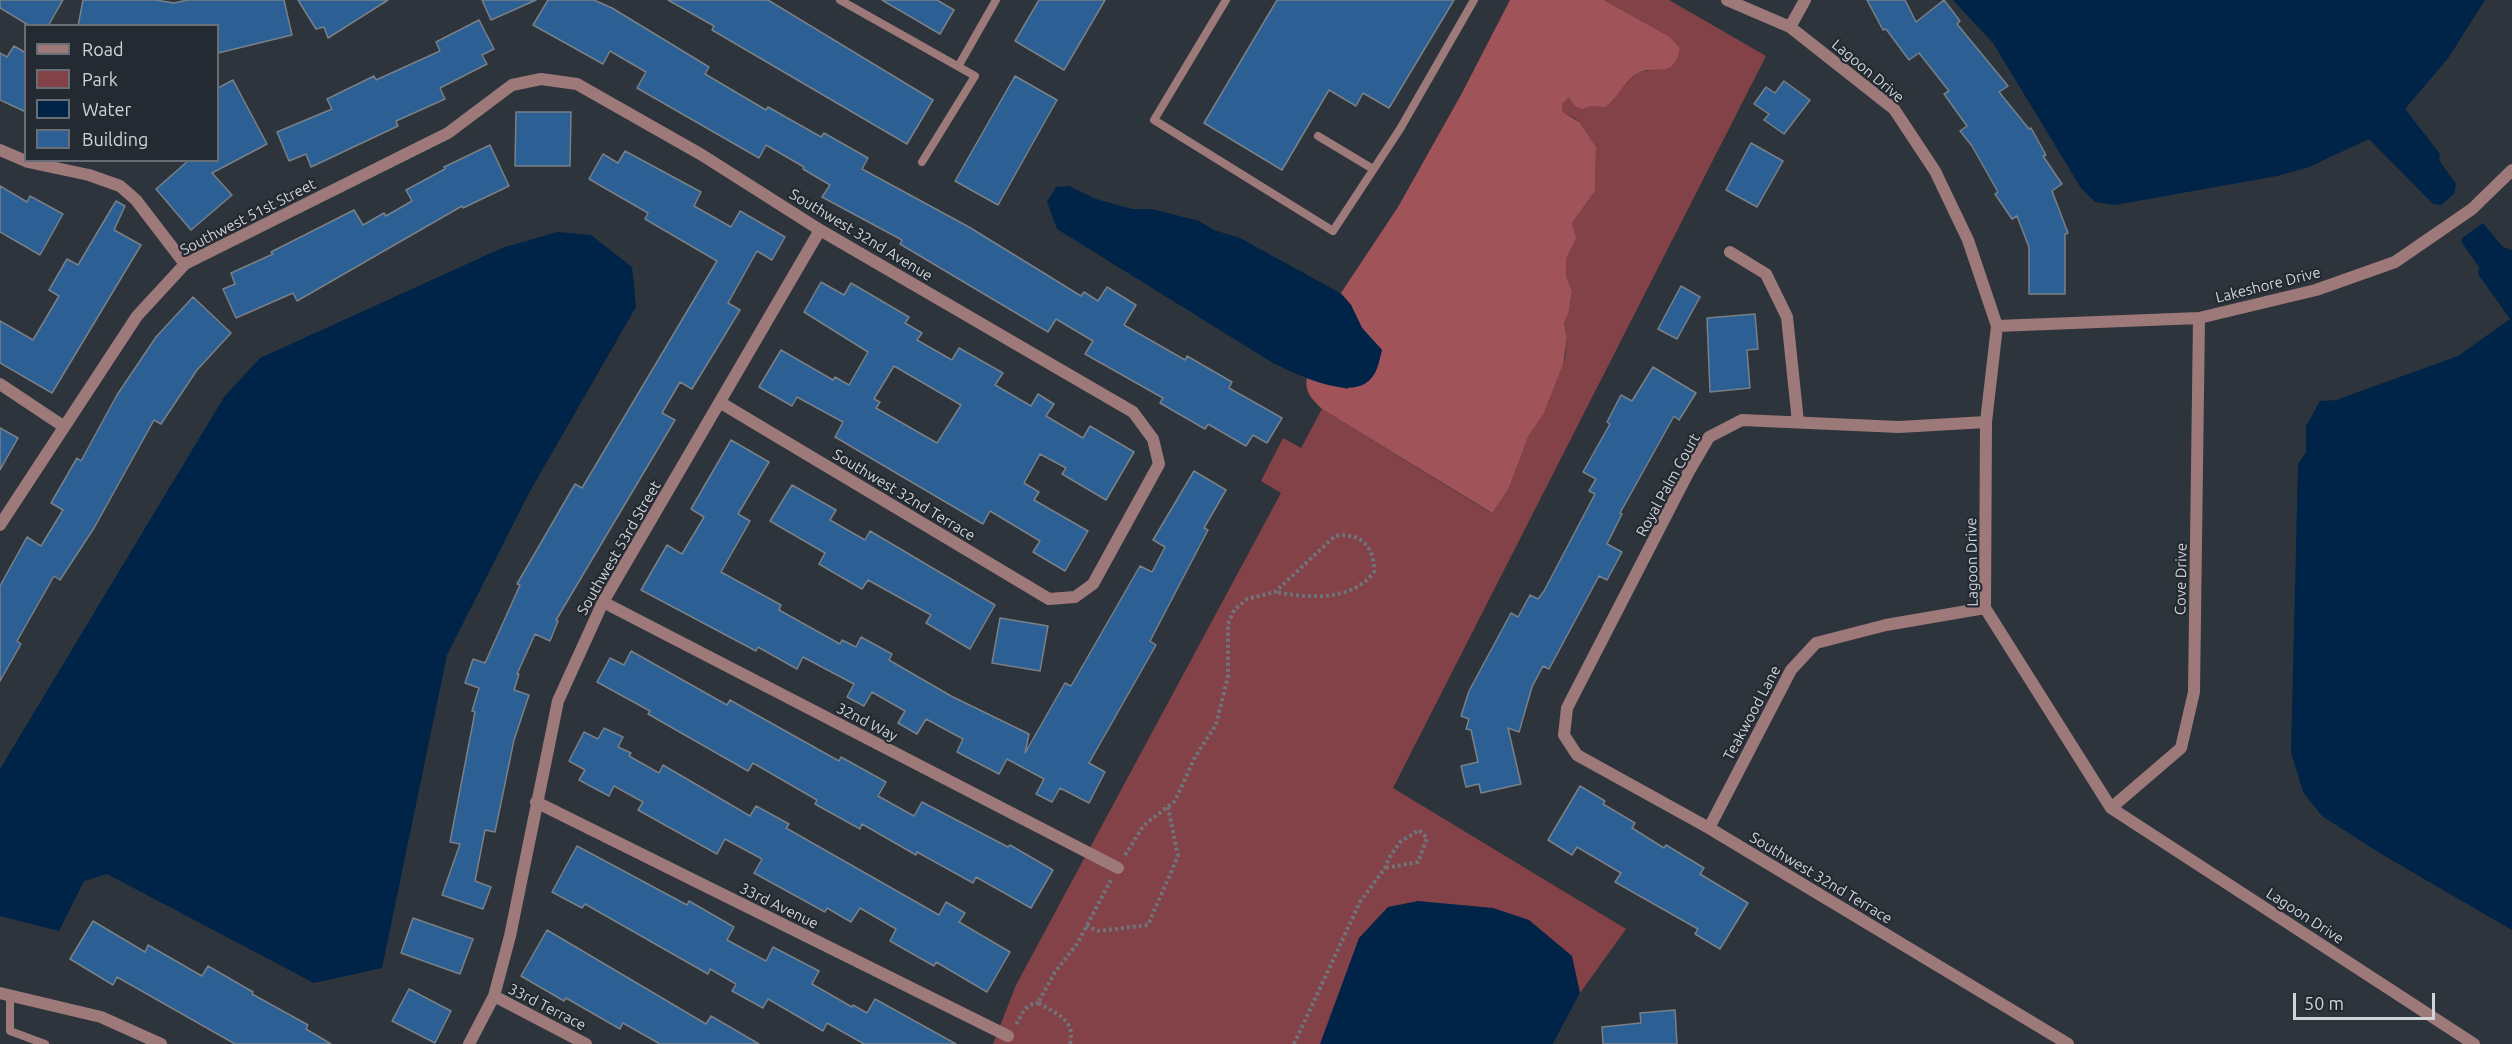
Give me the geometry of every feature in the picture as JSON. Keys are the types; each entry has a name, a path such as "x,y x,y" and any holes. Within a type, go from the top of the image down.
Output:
{"street":[{"name":"Lagoon Drive","path":"1727,0 1790,27 1893,109 1935,171 1964,230 1996,326 1986,422 1985,608 2111,808 2474,1044"},
{"path":"1790,27 1805,0"},
{"name":"Southwest 32nd Avenue","path":"541,79 577,84 702,155 820,230 1133,412 1153,439 1159,465 1093,584 1075,597"},
{"name":"Southwest 51st Street","path":"0,525 137,316 185,264 448,133 512,86 541,79"},
{"path":"0,150 24,160"},
{"path":"28,162 89,175 120,186 136,200 185,264"},
{"name":"Lakeshore Drive","path":"1996,326 2199,318 2316,290 2395,262 2472,209 2512,170"},
{"name":"Southwest 53rd Street","path":"469,1044 494,996 510,936 558,701 603,602 820,230"},
{"path":"1730,252 1766,274 1787,317 1798,422"},
{"name":"Cove Drive","path":"2111,808 2181,748 2194,693 2199,318"},
{"path":"0,384 63,426"},
{"name":"Southwest 32nd Terrace","path":"721,403 1049,599 1075,597"},
{"name":"Royal Palm Court","path":"1564,735 1567,708 1688,473 1710,437 1742,420 1899,428 1986,422"},
{"name":"32nd Way","path":"603,602 1118,868"},
{"name":"Teakwood Lane","path":"1709,828 1791,670 1816,643 1886,625 1985,608"},
{"name":"Southwest 32nd Terrace","path":"1564,735 1577,755 1709,828 2068,1044"},
{"name":"33rd Avenue","path":"536,802 1008,1036"},
{"path":"5,994 101,1017 160,1044"},
{"name":"33rd Terrace","path":"494,996 586,1044"}],"lane":[{"path":"840,0 975,76 922,162"},
{"path":"959,65 996,0"},
{"path":"1226,0 1154,120 1333,231 1400,129 1474,0"},
{"path":"1318,136 1373,170"},
{"path":"5,994 10,1031 45,1044"}],"path":[{"path":"1038,1003 1055,972 1077,944 1144,825 1175,801 1195,757 1218,718 1228,676 1228,624 1234,610 1247,599 1275,592 1321,596 1357,589 1374,572 1375,556 1369,546 1354,536 1335,536 1275,592"},
{"path":"1086,926 1098,931 1148,925 1178,856 1168,807"},
{"path":"1294,1044 1360,902 1385,868 1400,842 1419,830 1427,838 1418,862 1385,868"},
{"path":"1008,1036 1026,1008 1031,1003 1038,1003 1070,1024 1073,1033 1070,1044"}],"green space":[{"path":"1604,0 1669,0 1766,56 1393,788 1626,929 1580,993 1553,1044 993,1044 1016,985 1281,493 1261,481 1283,438 1301,448 1322,409 1491,513 1509,488 1529,435 1547,405 1565,357 1567,338 1564,324 1572,291 1566,276 1566,259 1575,236 1572,223 1595,191 1596,148 1576,119 1563,112 1562,104 1567,96 1595,104 1609,102 1638,73 1670,66 1678,57 1680,48 1670,37"}],"shaded area":[{"path":"1510,0 1604,0 1670,37 1680,48 1673,65 1635,75 1605,107 1591,106 1582,109 1575,106 1569,97 1562,104 1563,112 1579,122 1596,147 1595,191 1572,223 1576,238 1566,259 1566,276 1572,291 1564,324 1567,338 1563,364 1544,413 1529,435 1509,488 1492,513 1322,409 1310,395 1306,383 1307,378 1347,389 1382,350 1362,328 1351,305 1341,293 1398,207 1462,93"}],"water":[{"path":"1953,0 2485,0 2449,57 2405,109 2440,154 2439,160 2456,184 2454,194 2441,205 2433,204 2369,139 2309,167 2277,176 2115,205 2095,202 2081,188 1993,43"},
{"path":"1069,186 1096,199 1132,209 1152,209 1199,221 1214,230 1240,238 1340,293 1351,305 1362,328 1382,350 1373,377 1357,387 1345,388 1306,378 1273,363 1057,229 1047,202 1056,187"},
{"path":"2483,223 2503,247 2512,250 2512,930 2383,855 2322,816 2303,792 2291,752 2298,464 2306,452 2306,426 2320,401 2336,400 2458,356 2510,319 2478,274 2479,267 2462,243 2462,238"},
{"path":"557,232 591,235 632,267 636,307 529,493 447,655 382,968 314,983 107,874 84,881 59,931 0,916 0,769 224,397 260,358 502,248"},
{"path":"1418,901 1493,908 1529,920 1572,956 1580,993 1553,1044 1320,1044 1359,938 1388,907"}],"building":[{"path":"0,0 63,0 49,24 27,24 0,8"},
{"path":"83,0 156,0 174,3 187,0 284,0 292,35 219,53 219,24 78,24"},
{"path":"298,0 388,0 328,38 324,27 316,29"},
{"path":"482,0 536,0 491,20"},
{"path":"548,0 594,0 612,8 709,67 705,74 766,110 768,107 821,137 824,133 868,158 862,169 969,227 1081,296 1084,292 1098,301 1107,287 1136,305 1124,325 1185,360 1187,356 1232,382 1229,388 1282,418 1267,443 1253,435 1246,446 1208,424 1205,429 1160,403 1163,398 1085,354 1093,341 1056,319 1048,332 900,244 902,240 822,197 830,185 803,169 804,167 766,145 759,158 637,88 646,72 610,51 603,64 533,25"},
{"path":"668,0 768,0 933,100 907,144 712,30 714,26"},
{"path":"882,0 937,0 954,10 940,34"},
{"path":"1039,0 1105,0 1064,70 1015,41"},
{"path":"1277,0 1454,0 1389,108 1363,93 1356,106 1329,90 1282,170 1204,123"},
{"path":"1867,0 1905,0 1916,22 1944,0 1960,21 1957,24 2008,86 1999,92 2029,129 2031,128 2046,155 2043,156 2062,184 2052,191 2068,233 2065,234 2065,294 2029,294 2029,247 2017,216 2012,219 1995,194 1998,192 1972,146 1960,131 1967,126 1944,94 1949,91 1919,53 1909,60 1886,29 1883,30"},
{"path":"479,20 494,49 482,55 487,64 440,88 445,99 396,121 398,126 311,167 306,154 289,161 277,132 332,109 327,99 374,76 376,80 440,51 436,42"},
{"path":"14,46 24,52 24,111 0,100 0,53 7,57"},
{"path":"1015,76 1057,100 998,205 955,181"},
{"path":"233,80 267,144 212,173 232,195 191,230 156,189 187,162 219,162 219,87"},
{"path":"1784,81 1810,100 1784,134 1764,120 1769,114 1754,104 1766,87 1775,93"},
{"path":"516,112 571,112 570,166 515,166"},
{"path":"1751,143 1783,161 1757,207 1726,190"},
{"path":"490,145 509,186 463,208 462,206 297,301 293,293 236,318 223,289 235,284 231,273 273,254 271,252 354,210 363,225 384,213 386,216 412,201 406,190 445,169 444,167"},
{"path":"625,151 701,192 694,206 731,227 740,211 785,237 772,260 757,251 728,303 740,310 692,389 680,382 662,413 675,420 556,620 558,621 550,641 535,634 517,674 519,674 514,690 529,695 514,740 495,832 485,830 475,881 491,887 483,909 442,895 460,844 450,842 475,712 472,711 479,688 465,683 473,659 485,663 520,585 517,584 575,484 582,488 717,261 645,219 648,213 589,179 603,154 618,163"},
{"path":"0,186 27,202 30,196 63,214 40,255 0,232"},
{"path":"116,201 125,206 114,230 141,245 52,393 0,363 0,321 33,340 59,296 49,290 67,259 78,265"},
{"path":"821,282 844,295 851,283 909,317 905,323 922,333 917,340 952,360 959,348 1003,373 995,385 1031,406 1038,394 1054,404 1046,416 1083,438 1090,426 1134,452 1106,500 1062,474 1066,468 1040,454 1024,483 1039,492 1034,500 1088,531 1065,571 1033,552 1040,541 990,511 983,524 835,437 843,422 797,397 792,406 759,387 781,350 833,380 835,377 849,385 868,352 804,312","holes":["894,366 961,405 937,443 876,408 880,402 874,399"]},
{"path":"1681,286 1700,297 1677,339 1658,329"},
{"path":"193,297 231,333 197,370 161,424 154,420 94,528 60,580 54,576 17,641 21,644 0,681 0,586 27,537 41,546 63,510 51,503 77,458 81,461 117,395 156,337"},
{"path":"1755,314 1758,349 1747,350 1750,388 1710,392 1707,318"},
{"path":"1653,367 1696,393 1679,420 1674,416 1620,513 1622,514 1607,544 1622,552 1607,580 1599,576 1549,669 1543,666 1532,687 1519,732 1508,728 1521,784 1481,793 1479,784 1466,787 1461,766 1478,762 1471,730 1466,729 1469,719 1461,716 1469,691 1511,613 1518,617 1530,595 1538,599 1544,591 1595,494 1589,491 1596,479 1583,472 1610,424 1607,422 1621,395 1632,401"},
{"path":"0,428 18,438 0,470"},
{"path":"731,440 769,462 738,514 750,521 721,572 781,605 779,610 840,644 842,640 856,647 861,637 892,654 889,660 951,696 1029,734 1025,753 1065,683 1071,686 1140,566 1152,572 1165,547 1153,540 1194,471 1226,490 1204,528 1208,530 1150,641 1156,645 1089,763 1105,772 1089,803 1060,788 1052,802 1036,794 1044,779 1007,759 999,774 957,752 963,739 926,719 917,734 898,723 905,711 872,692 864,706 847,697 854,684 803,657 797,669 758,647 756,651 641,590 667,545 682,554 704,517 691,509"},
{"path":"792,485 836,510 830,520 865,540 870,531 995,605 970,649 926,623 931,615 868,580 862,589 819,564 825,553 770,521"},
{"path":"1000,618 1048,626 1040,671 992,663"},
{"path":"631,651 727,705 730,700 839,761 841,757 886,782 878,796 914,816 922,802 1008,847 1010,845 1053,870 1031,908 976,877 973,883 917,852 916,855 862,824 860,829 815,804 817,800 753,763 748,771 648,714 650,711 597,682 610,658 624,665"},
{"path":"604,728 623,737 618,747 631,753 629,756 659,773 663,765 750,816 756,806 789,824 786,828 939,915 946,902 965,913 959,922 1010,952 987,992 936,962 934,966 890,941 896,929 860,908 851,922 827,908 825,912 754,873 762,859 725,839 717,854 638,810 643,802 614,786 609,796 579,780 585,770 569,761 584,732 598,739"},
{"path":"1580,786 1605,801 1603,804 1635,823 1632,828 1664,848 1666,845 1704,868 1700,874 1748,903 1720,949 1695,934 1698,929 1615,882 1621,873 1577,847 1572,855 1548,840"},
{"path":"577,846 687,905 689,901 734,927 727,940 766,961 773,947 819,971 812,984 852,1007 853,1005 867,1013 875,999 956,1044 864,1044 827,1023 823,1031 768,999 763,1008 732,991 736,984 710,969 708,974 585,904 582,908 552,892"},
{"path":"413,918 473,939 460,974 401,953"},
{"path":"93,921 145,952 148,945 202,976 208,966 308,1025 306,1029 331,1044 235,1044 117,977 113,985 70,959"},
{"path":"547,930 706,1024 711,1016 759,1044 660,1044 623,1023 620,1029 566,998 564,1001 521,976"},
{"path":"409,989 451,1011 435,1043 392,1021"},
{"path":"1675,1010 1677,1044 1603,1044 1602,1027 1641,1023 1640,1013"}]}
